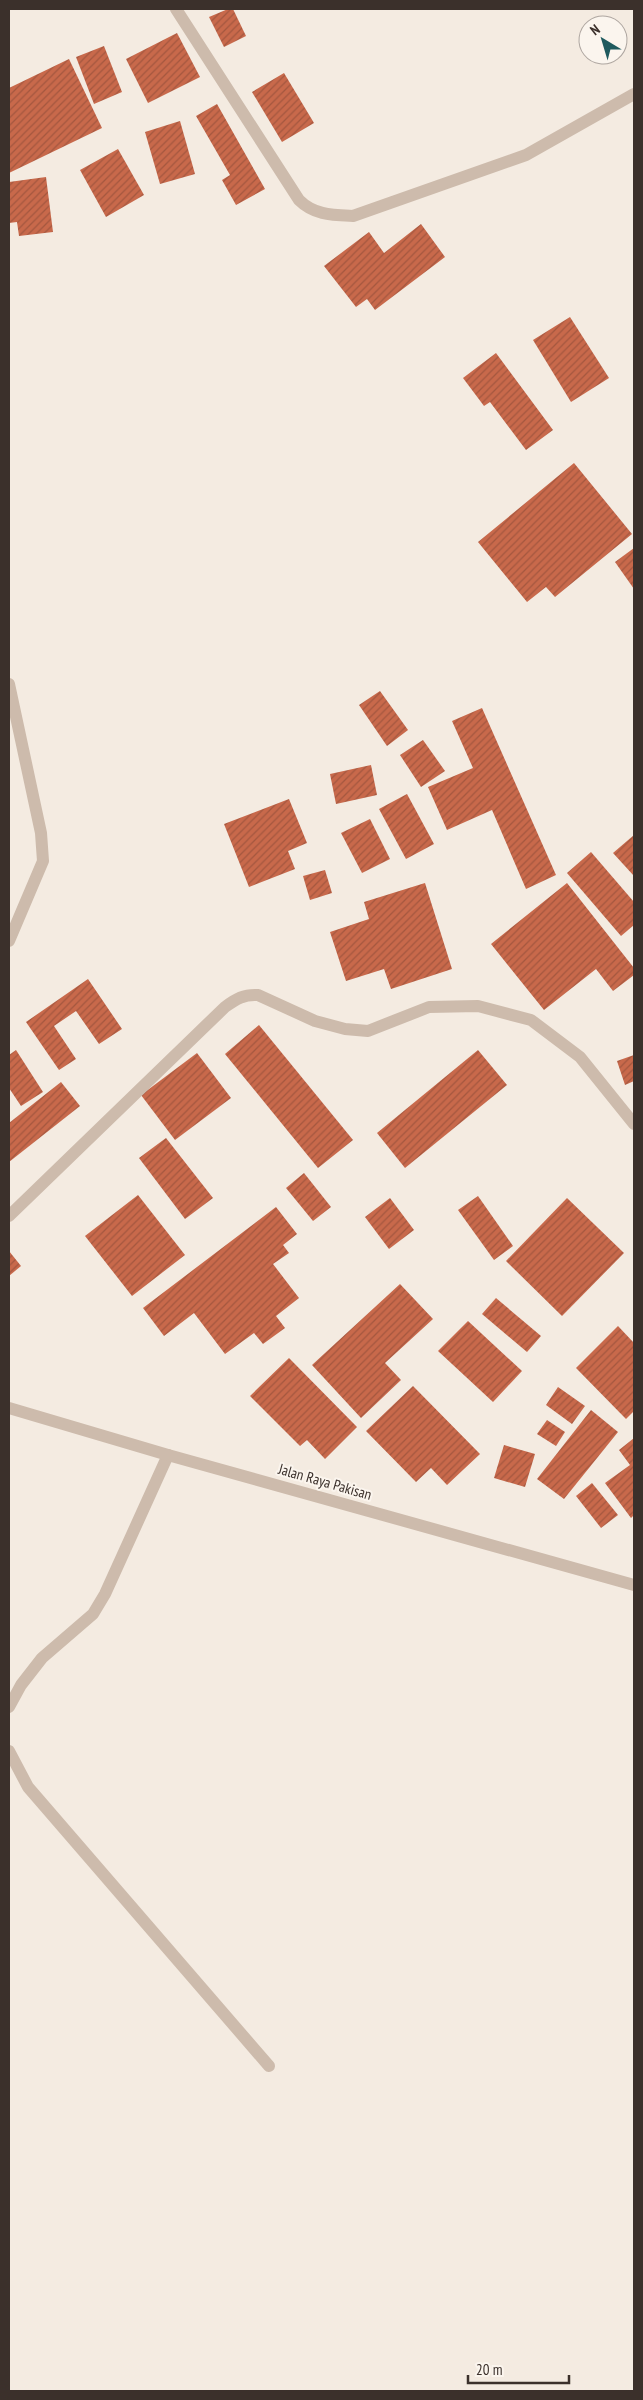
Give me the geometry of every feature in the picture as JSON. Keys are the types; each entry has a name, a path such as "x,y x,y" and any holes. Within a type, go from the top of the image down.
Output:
{"street":[{"path":"176,9 299,200 308,210 328,215 353,216 526,155 634,94"},
{"path":"9,684 40,833 43,861 9,941"},
{"path":"9,1216 225,1007 237,998 250,994 258,995 315,1021 345,1029 368,1031 429,1007 478,1006 531,1020 580,1057 634,1124"},
{"name":"Jalan Raya Pakisan","path":"9,1408 168,1455 634,1585"},
{"path":"9,1707 21,1685 42,1658 93,1614 105,1594 168,1455"},
{"path":"9,1750 28,1788 269,2066"}],"building":[{"path":"228,9 233,9 246,36 224,47 209,17"},
{"path":"177,33 200,77 148,103 126,59"},
{"path":"104,46 122,92 94,104 76,57"},
{"path":"69,59 102,128 9,173 9,88"},
{"path":"284,73 314,123 282,142 252,92"},
{"path":"217,104 265,189 236,205 222,180 230,175 196,116"},
{"path":"180,121 195,174 160,184 145,132"},
{"path":"118,149 144,195 106,217 80,170"},
{"path":"46,177 53,232 19,236 17,222 9,223 9,182"},
{"path":"421,224 445,257 375,310 367,299 356,307 324,266 369,232 384,253"},
{"path":"570,317 609,378 571,402 533,340"},
{"path":"496,353 553,430 526,450 490,402 484,406 463,378"},
{"path":"574,463 632,534 555,597 546,587 527,602 478,542"},
{"path":"634,548 634,589 615,562"},
{"path":"380,691 408,730 387,746 359,705"},
{"path":"482,708 556,875 526,889 492,810 447,830 428,787 473,768 452,721"},
{"path":"423,740 445,771 421,787 400,755"},
{"path":"371,765 377,795 336,804 330,774"},
{"path":"407,794 434,844 406,859 379,809"},
{"path":"289,799 307,843 288,851 295,869 249,887 224,824"},
{"path":"370,819 390,859 362,873 341,833"},
{"path":"634,835 634,876 613,853"},
{"path":"591,852 634,902 634,925 621,936 567,873"},
{"path":"325,870 332,893 310,900 303,876"},
{"path":"425,883 452,969 391,989 384,969 346,981 330,932 369,919 364,902"},
{"path":"567,883 634,968 634,975 613,991 596,969 544,1010 491,944"},
{"path":"88,979 122,1029 99,1044 76,1011 54,1026 76,1059 59,1070 26,1022"},
{"path":"259,1025 353,1140 318,1168 225,1054"},
{"path":"16,1050 43,1092 21,1106 9,1088 9,1055"},
{"path":"478,1050 507,1085 405,1168 377,1133"},
{"path":"197,1053 231,1098 175,1140 141,1095"},
{"path":"634,1055 634,1081 625,1085 617,1061"},
{"path":"61,1082 80,1106 9,1162 9,1123"},
{"path":"166,1138 213,1198 185,1219 139,1158"},
{"path":"304,1173 331,1207 313,1221 286,1188"},
{"path":"138,1195 185,1255 132,1296 85,1236"},
{"path":"478,1196 513,1246 494,1260 458,1210"},
{"path":"390,1198 414,1230 389,1249 365,1217"},
{"path":"567,1198 624,1253 562,1316 506,1261"},
{"path":"276,1207 297,1234 283,1245 289,1253 273,1264 299,1298 276,1316 285,1328 263,1344 254,1333 225,1354 194,1313 164,1336 143,1308"},
{"path":"9,1251 21,1266 9,1276"},
{"path":"400,1284 433,1319 385,1363 401,1380 361,1418 312,1365"},
{"path":"496,1298 541,1336 527,1352 482,1314"},
{"path":"468,1321 522,1371 493,1402 438,1351"},
{"path":"618,1326 634,1343 634,1411 626,1419 576,1368"},
{"path":"289,1358 357,1427 325,1459 307,1440 300,1446 250,1396"},
{"path":"413,1386 480,1454 447,1485 431,1468 416,1482 366,1431"},
{"path":"558,1387 585,1406 572,1424 546,1405"},
{"path":"591,1410 618,1432 564,1499 537,1479"},
{"path":"547,1420 565,1432 556,1446 537,1434"},
{"path":"634,1438 634,1515 631,1518 605,1483 630,1465 619,1450"},
{"path":"504,1445 535,1454 525,1487 494,1478"},
{"path":"592,1483 618,1515 601,1528 576,1496"}]}
